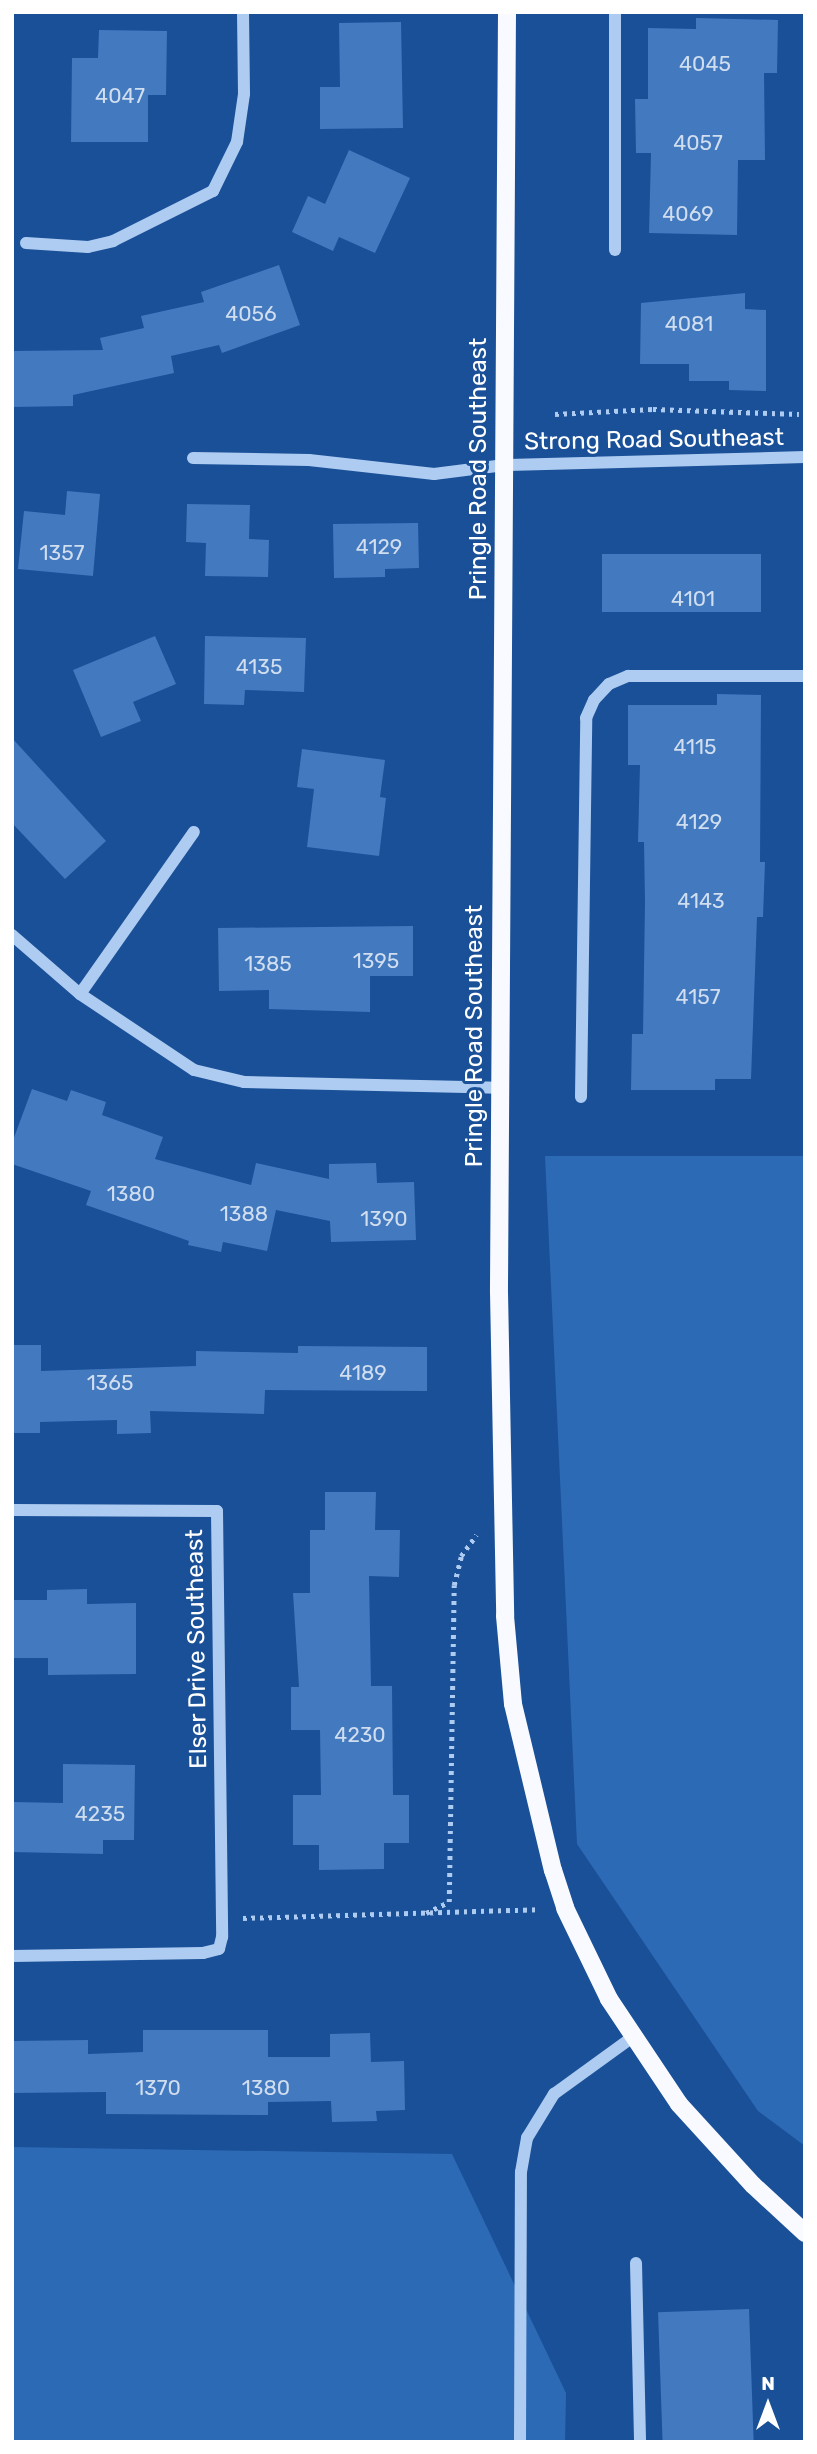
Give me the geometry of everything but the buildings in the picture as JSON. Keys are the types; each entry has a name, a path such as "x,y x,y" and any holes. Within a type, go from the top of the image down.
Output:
{"main road":[{"name":"Pringle Road Southeast","path":"507,12 499,1088 503,1497 513,1704 538,1819 565,1909 609,1999 679,2104 715,2146 805,2233"}],"street":[{"path":"26,243 88,247 113,241 213,191 237,142 244,94 243,12"},
{"path":"615,12 615,250"},
{"name":"Strong Road Southeast","path":"193,458 309,460 433,474 504,465 805,457"},
{"path":"582,1097 586,718 594,699 609,684 628,676 805,676"},
{"path":"80,994 194,832"},
{"path":"12,935 80,994 194,1070 244,1082 499,1088"},
{"name":"Elser Drive Southeast","path":"12,1510 216,1511 222,1918 219,1949 177,1955 12,1956"},
{"path":"520,2442 521,2172 527,2138 554,2094 634,2036"},
{"path":"636,2263 640,2442"}],"path":[{"path":"555,414 653,409 799,414"},
{"path":"426,1913 449,1902 454,1585 461,1556 503,1497"},
{"path":"222,1918 565,1909"}],"shaded area":[{"path":"545,1156 805,1156 805,2146 758,2111 577,1844"},
{"path":"12,2147 452,2154 566,2393 565,2442 12,2442"}]}
